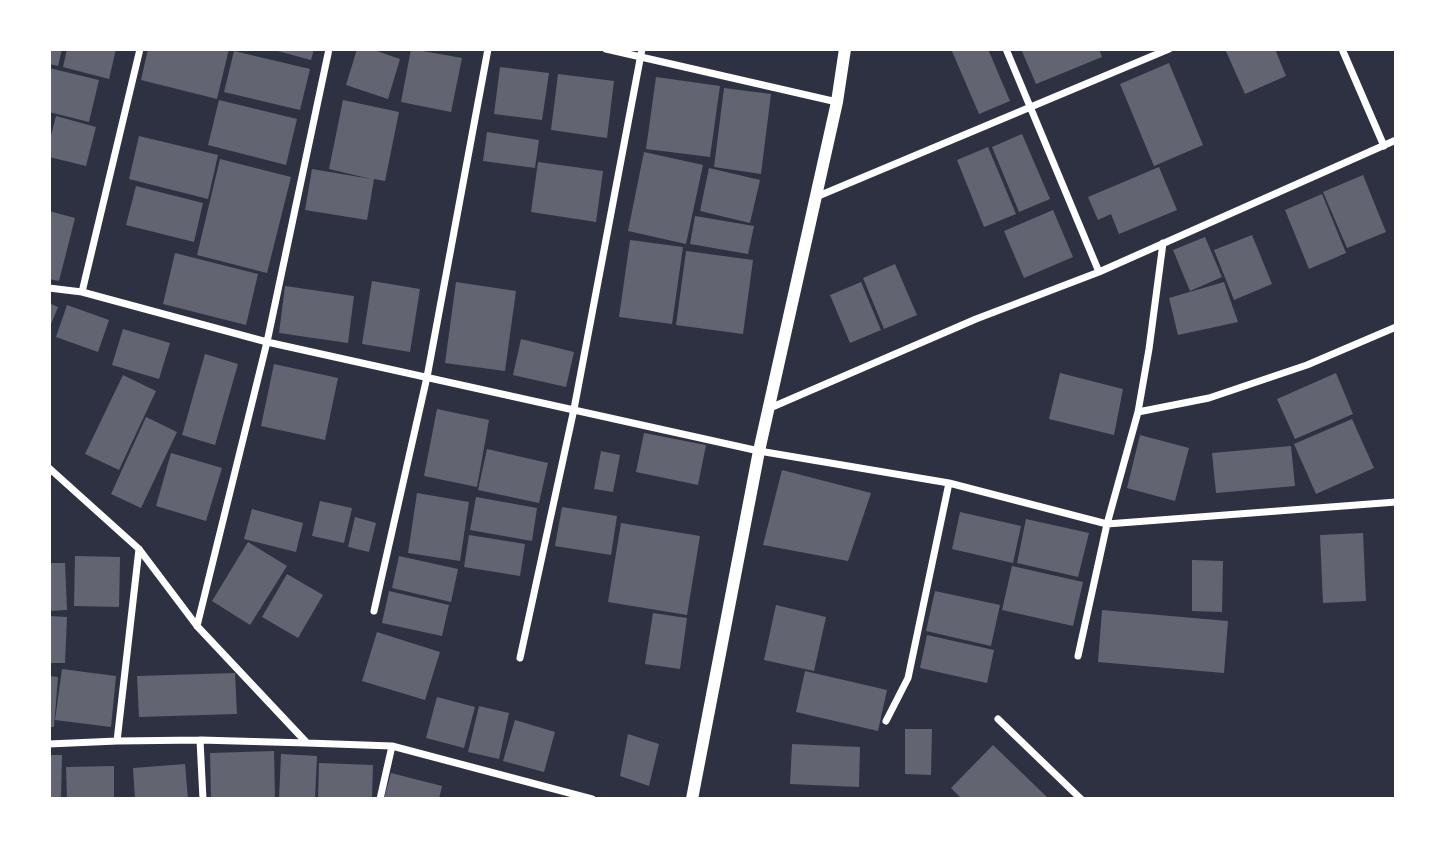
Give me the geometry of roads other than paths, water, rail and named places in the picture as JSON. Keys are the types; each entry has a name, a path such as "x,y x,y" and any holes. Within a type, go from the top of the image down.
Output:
{"street":[{"path":"82,292 140,49"},
{"path":"197,626 267,342 329,49"},
{"path":"374,611 428,377 488,49"},
{"path":"606,49 641,52 837,102"},
{"path":"692,799 759,451 837,102 845,49"},
{"path":"1006,49 1099,272"},
{"path":"816,197 1169,49"},
{"path":"1342,49 1384,146"},
{"path":"520,658 574,409 641,52"},
{"path":"770,408 976,318 1099,272 1396,140"},
{"path":"1078,656 1107,523 1138,412 1163,243"},
{"path":"49,288 82,292 267,342 759,451 948,483 1107,523 1396,502"},
{"path":"1138,412 1209,398 1307,365 1396,327"},
{"path":"49,468 139,549 197,626 307,743"},
{"path":"886,721 908,678 948,483"},
{"path":"117,741 139,549"},
{"path":"998,719 1081,799"},
{"path":"200,740 203,799"},
{"path":"49,744 200,740 392,746 592,799"},
{"path":"380,799 392,746"}]}
